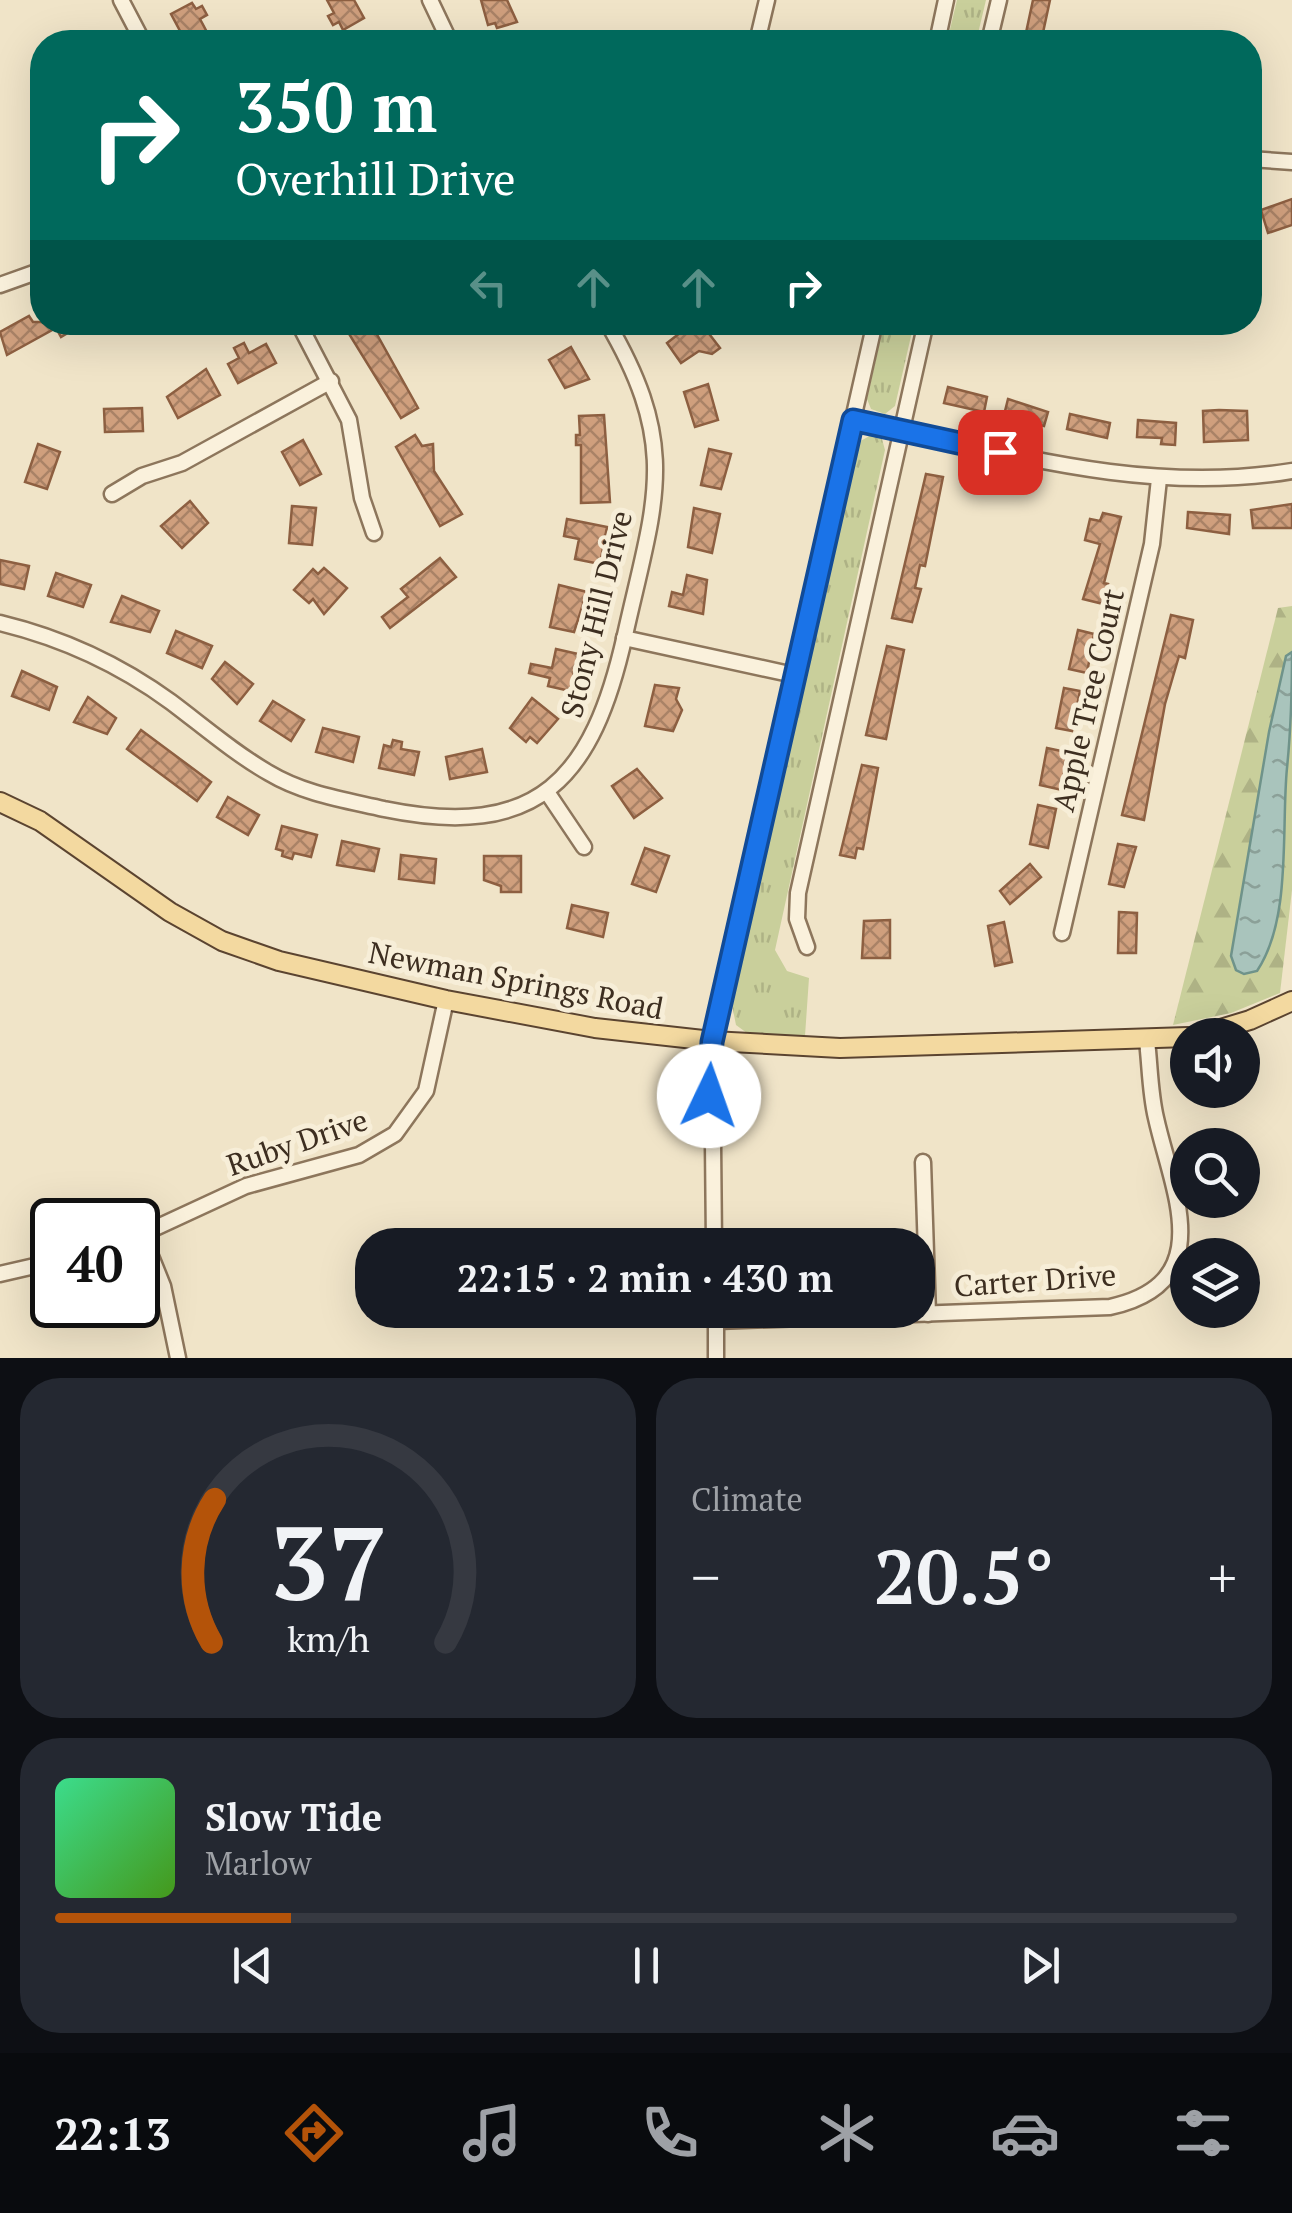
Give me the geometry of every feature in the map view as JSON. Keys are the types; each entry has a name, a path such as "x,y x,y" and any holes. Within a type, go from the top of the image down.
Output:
{"main road":[{"name":"Newman Springs Road","path":"0,802 40,822 170,912 222,941 279,961 446,1000 595,1028 712,1042 840,1048 1170,1039"},
{"path":"1254,1018 1292,1001"}],"street":[{"path":"122,0 137,30"},
{"path":"430,0 444,30"},
{"path":"761,30 767,0"},
{"path":"940,30 946,0"},
{"path":"992,30 998,0"},
{"path":"1262,160 1292,162"},
{"path":"0,286 30,275"},
{"path":"305,335 349,420 362,498 374,533"},
{"name":"Stony Hill Drive","path":"0,624 58,640 125,672 269,774 311,792 442,819 484,816 547,792 594,736 607,708 655,494 657,446 647,401 618,335"},
{"path":"713,1228 709,1096 712,1042 871,335"},
{"path":"807,947 797,919 798,893 923,335"},
{"path":"112,494 142,476 182,463 330,381"},
{"path":"853,420 1063,466 1159,479 1292,471"},
{"name":"Apple Tree Court","path":"1062,933 1152,544 1159,479"},
{"path":"624,638 794,676"},
{"path":"547,792 584,847"},
{"name":"Ruby Drive","path":"160,1226 246,1186 359,1155 395,1134 426,1090 446,1000"},
{"name":"Carter Drive","path":"935,1314 1110,1308 1141,1298 1163,1280 1180,1248 1182,1212 1155,1115 1147,1041"},
{"path":"923,1162 925,1228"},
{"path":"0,1274 30,1267"},
{"path":"160,1279 178,1358"},
{"path":"716,1328 716,1358"}],"green space":[{"path":"957,0 986,0 979,30 950,30"},
{"path":"881,335 911,335 895,406 885,414 871,409 867,399"},
{"path":"873,434 882,439 885,450 775,950 787,971 809,978 805,1036 751,1036 736,1025 732,1005 857,443"},
{"path":"1292,606 1292,890 1280,993 1231,1013 1175,1018 1278,608"}],"water":[{"path":"1292,652 1280,900 1268,950 1257,971 1244,974 1236,970 1231,956 1269,732 1286,656"}],"building":[{"path":"327,0 354,0 364,18 343,30 339,22 333,25 328,16 334,13"},
{"path":"481,0 507,0 517,22 497,28 495,23 488,25"},
{"path":"1033,0 1050,0 1044,30 1027,30"},
{"path":"192,3 196,9 202,6 207,15 200,19 206,30 180,30 171,14"},
{"path":"1292,199 1292,225 1268,233 1262,210"},
{"path":"29,316 30,335 43,335 7,355 0,332"},
{"path":"350,335 377,335 418,408 401,418"},
{"path":"677,335 710,335 720,348 712,354 699,351 681,363 667,343"},
{"path":"244,343 249,353 266,344 276,363 238,383 228,364 239,358 234,348"},
{"path":"571,347 589,379 565,388 549,360"},
{"path":"206,369 220,395 178,418 167,397"},
{"path":"708,384 718,420 695,427 684,392"},
{"path":"948,387 987,397 984,412 944,403"},
{"path":"1008,399 1048,412 1044,426 1033,423 1031,430 1002,423"},
{"path":"142,408 143,431 105,432 104,409"},
{"path":"1203,411 1247,411 1248,440 1204,442"},
{"path":"1070,414 1110,423 1107,438 1067,429"},
{"path":"604,415 610,502 581,503 581,445 576,445 579,416"},
{"path":"1138,420 1176,423 1175,445 1161,444 1162,438 1137,437"},
{"path":"415,435 422,446 433,444 434,471 462,514 440,526 396,447"},
{"path":"303,440 321,474 300,485 282,452"},
{"path":"38,444 60,452 47,489 25,482"},
{"path":"709,449 731,454 721,489 701,485"},
{"path":"926,474 943,477 925,566 920,565 915,588 921,589 912,622 892,618"},
{"path":"190,501 208,523 182,548 161,526"},
{"path":"1292,504 1292,528 1253,528 1251,510"},
{"path":"292,506 316,508 312,545 289,543"},
{"path":"694,508 720,514 712,553 688,547"},
{"path":"1188,512 1230,515 1229,534 1187,528"},
{"path":"1103,513 1121,517 1104,583 1108,584 1103,604 1083,599 1100,544 1085,540 1090,519 1100,521"},
{"path":"567,519 607,527 600,564 575,559 579,539 564,536"},
{"path":"440,558 456,577 390,628 382,617 408,597 401,589"},
{"path":"0,560 29,566 24,589 0,584"},
{"path":"324,568 347,588 324,614 313,599 309,603 294,590 313,569 318,574"},
{"path":"56,573 91,585 83,607 48,596"},
{"path":"687,575 707,580 703,614 669,606 672,592 683,595"},
{"path":"559,585 587,592 574,632 550,627"},
{"path":"122,596 159,611 150,632 111,622"},
{"path":"1171,615 1193,620 1185,658 1179,656 1165,704 1144,820 1122,815"},
{"path":"1078,630 1094,634 1087,673 1069,669"},
{"path":"176,631 212,646 202,668 167,653"},
{"path":"887,646 904,650 886,739 866,735"},
{"path":"556,649 578,654 570,691 548,686 550,678 529,673 531,664 552,668"},
{"path":"225,662 253,684 237,704 212,679"},
{"path":"22,671 57,687 49,710 12,696"},
{"path":"655,685 679,688 676,699 682,710 673,731 645,726"},
{"path":"1064,688 1080,691 1072,731 1056,728"},
{"path":"88,697 116,718 107,734 74,722"},
{"path":"532,698 558,719 537,743 530,737 526,742 510,728"},
{"path":"273,701 304,720 291,741 260,721"},
{"path":"323,728 359,737 353,762 316,752"},
{"path":"141,730 211,782 197,801 127,749"},
{"path":"393,740 402,742 401,749 419,752 414,775 379,768 384,745 391,747"},
{"path":"1047,748 1066,752 1062,790 1040,785"},
{"path":"482,749 487,772 450,779 446,757"},
{"path":"862,765 878,768 863,849 857,848 855,858 840,855"},
{"path":"637,769 662,798 634,818 612,786"},
{"path":"228,797 259,815 248,835 217,817"},
{"path":"1038,805 1056,809 1048,848 1030,844"},
{"path":"282,826 317,835 311,857 294,853 292,859 282,856 283,851 276,849"},
{"path":"342,841 379,849 374,871 337,865"},
{"path":"1118,844 1136,847 1124,887 1109,884"},
{"path":"645,848 669,856 656,892 632,884"},
{"path":"401,855 436,859 434,883 399,879"},
{"path":"484,856 521,856 521,892 501,892 501,886 484,880"},
{"path":"1030,864 1041,877 1010,904 1000,891"},
{"path":"572,905 608,913 603,937 567,928"},
{"path":"1119,912 1137,913 1136,953 1118,953"},
{"path":"890,920 890,958 862,958 864,921"},
{"path":"1004,922 1012,962 995,966 988,926"}],"route":[{"path":"709,1096 712,1042 853,420 1000,452"}]}
